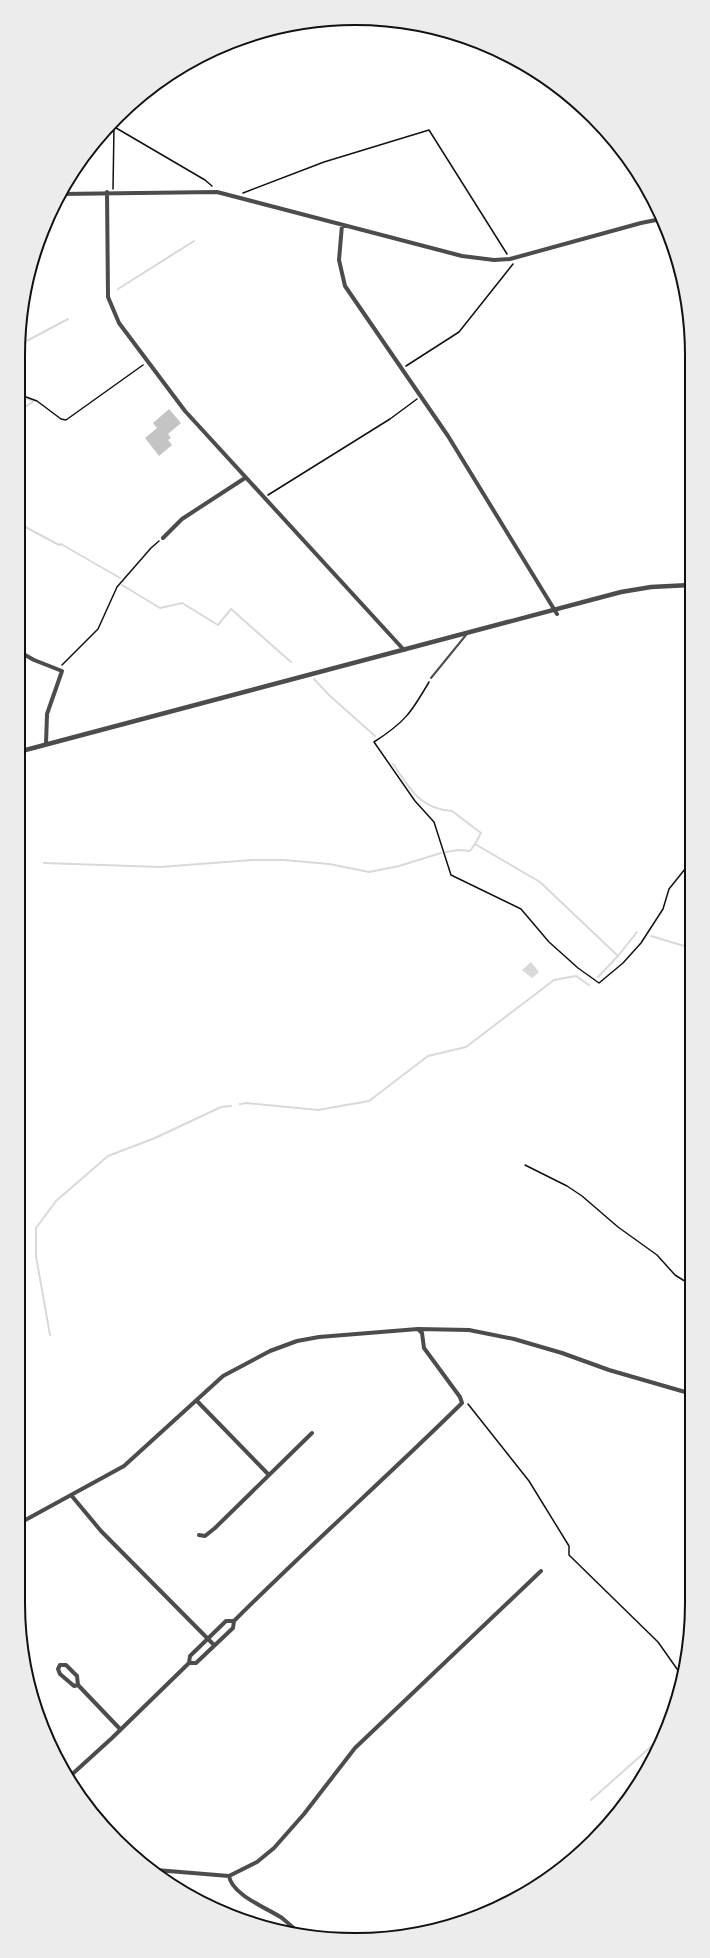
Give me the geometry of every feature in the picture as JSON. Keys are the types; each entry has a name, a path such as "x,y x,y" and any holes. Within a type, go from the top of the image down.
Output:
{"street":[{"path":"107,192 108,297 119,323 185,411 404,650"},
{"path":"67,194 107,192 217,192 470,257 494,260 510,259 656,220"},
{"path":"342,225 339,260 345,286 421,396 556,612"},
{"path":"163,538 182,519 245,478"},
{"path":"25,750 644,588 685,585"},
{"path":"25,655 62,671 47,714 46,744"},
{"path":"25,1520 124,1466 223,1376 270,1351 297,1341 319,1337 418,1329 469,1330 514,1339 562,1353 609,1370 685,1392"},
{"path":"189,1663 196,1663 233,1628 234,1621 276,1579 396,1468 462,1403 460,1397 424,1348 422,1333 418,1329"},
{"path":"197,1401 269,1475"},
{"path":"199,1535 205,1536 215,1528 312,1433"},
{"path":"71,1495 101,1531 214,1645"},
{"path":"162,1871 229,1876 257,1862 274,1848 304,1814 355,1748 541,1571"},
{"path":"73,1774 189,1663 190,1656 226,1621 234,1621"},
{"path":"78,1685 74,1686 60,1674 58,1669 60,1665 66,1665 77,1676 78,1685 120,1729"},
{"path":"229,1876 233,1887 282,1919 292,1927"}],"lane":[{"path":"431,678 466,635"}],"path":[{"path":"116,128 205,180 217,192"},
{"path":"113,192 114,130"},
{"path":"235,196 324,162 429,130 510,259"},
{"path":"402,368 458,332 518,257"},
{"path":"25,397 37,401 61,419 66,420 148,362"},
{"path":"264,498 390,419 421,396"},
{"path":"60,671 63,662 98,629 122,581 151,548 163,538"},
{"path":"431,678 405,719 396,728 374,742 414,801 434,822 451,875 520,909 549,942 578,968 599,983 623,963 641,943 663,909 669,889 685,869"},
{"path":"525,1165 567,1186 582,1196 618,1228 657,1255 672,1272 685,1282"},
{"path":"462,1403 468,1404 529,1481 569,1546 569,1555 658,1642 678,1671"}],"shaded area":[{"path":"531,962 539,972 532,978 522,970"}],"building":[{"path":"169,409 181,423 168,434 171,438 168,440 172,445 159,456 145,438 157,428 153,423"}],"waterway":[{"path":"118,289 194,241"},
{"path":"26,341 68,319"},
{"path":"25,398 34,401 25,407"},
{"path":"25,527 59,545 61,544 120,578"},
{"path":"122,585 160,608 182,603 218,625 231,609 291,662"},
{"path":"314,679 329,695 375,736"},
{"path":"393,764 405,782 424,802 441,809 452,811 481,833 475,844 540,882 618,956 637,932"},
{"path":"446,852 458,850 470,851 475,844"},
{"path":"44,863 160,867 252,860 284,860 329,864 369,872 399,866 441,853"},
{"path":"651,936 685,946"},
{"path":"598,977 618,956"},
{"path":"240,1104 246,1103 318,1110 369,1101 428,1056 466,1047 554,980 576,976 589,985"},
{"path":"50,1335 36,1256 36,1228 56,1201 108,1156 155,1138 221,1107 231,1106"},
{"path":"591,1800 653,1745"}]}
